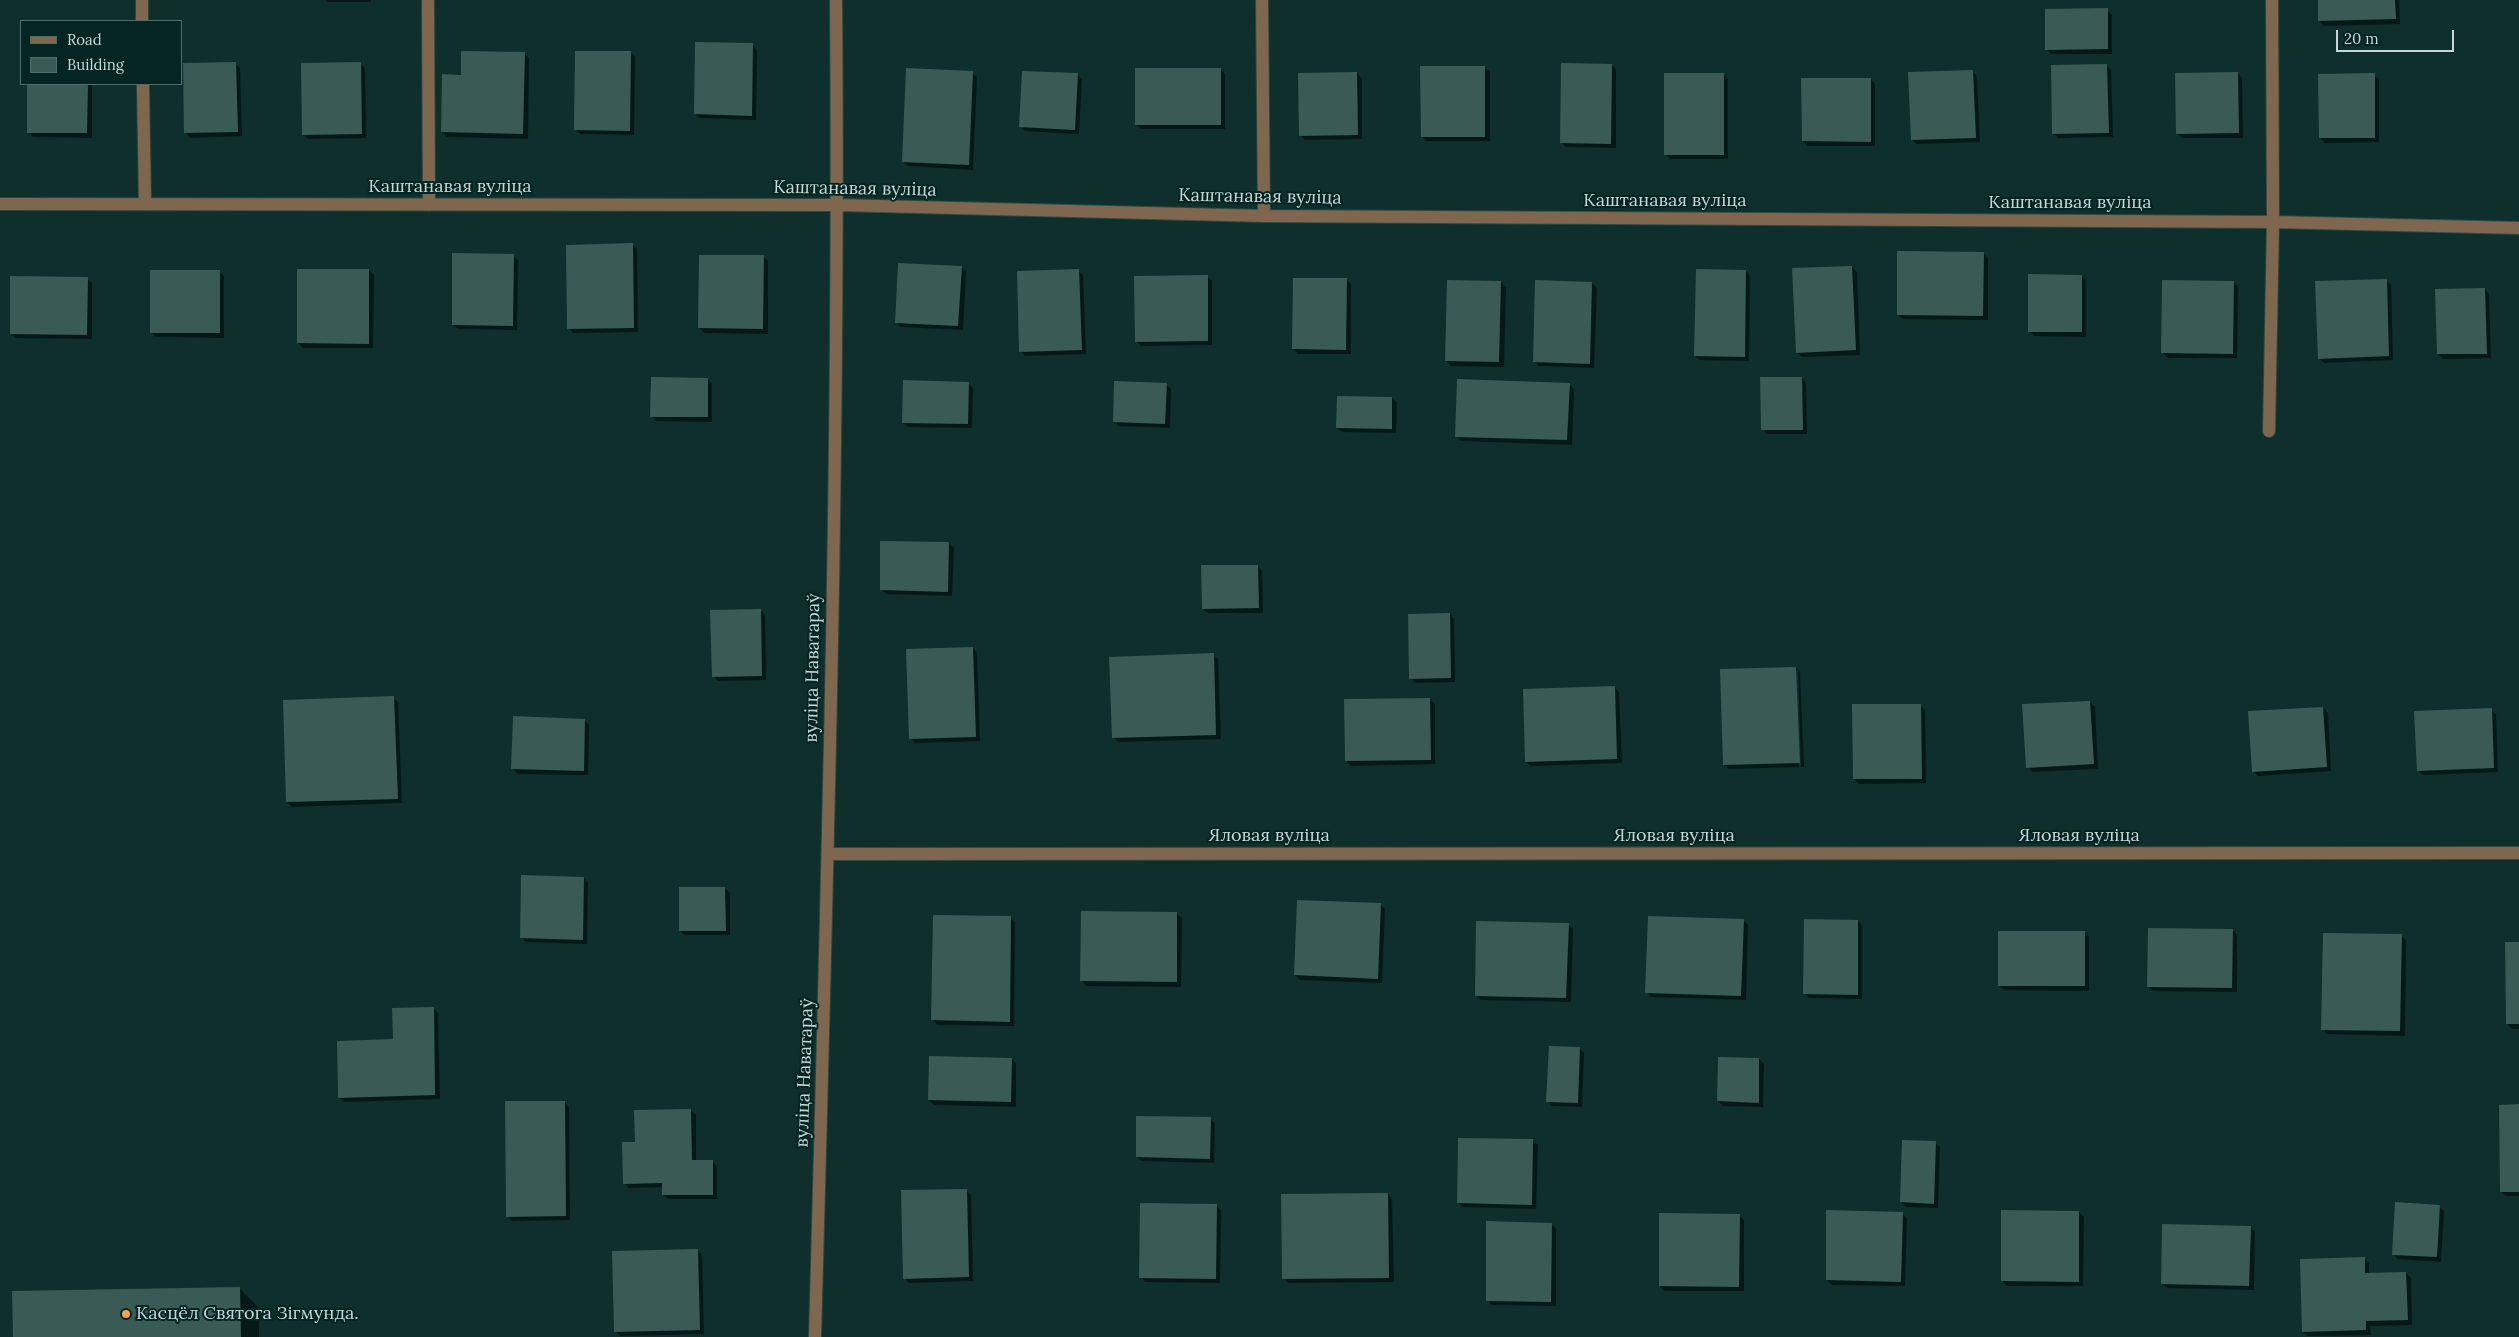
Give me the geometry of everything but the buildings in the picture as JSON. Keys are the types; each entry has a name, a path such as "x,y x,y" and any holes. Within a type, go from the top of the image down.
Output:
{"street":[{"path":"142,0 142,20"},
{"path":"428,0 428,204"},
{"name":"вуліца Наватараў","path":"815,1337 828,854 838,205 836,0"},
{"path":"1262,0 1264,216"},
{"path":"2269,431 2273,222 2272,0"},
{"path":"143,85 145,204"},
{"name":"Каштанавая вуліца","path":"0,204 838,205 1264,216 2273,222 2519,228"},
{"name":"Яловая вуліца","path":"828,854 2519,853"}],"place":[{"name":"Касцёл Святога Зігмунда.","path":"126,1314"}]}
